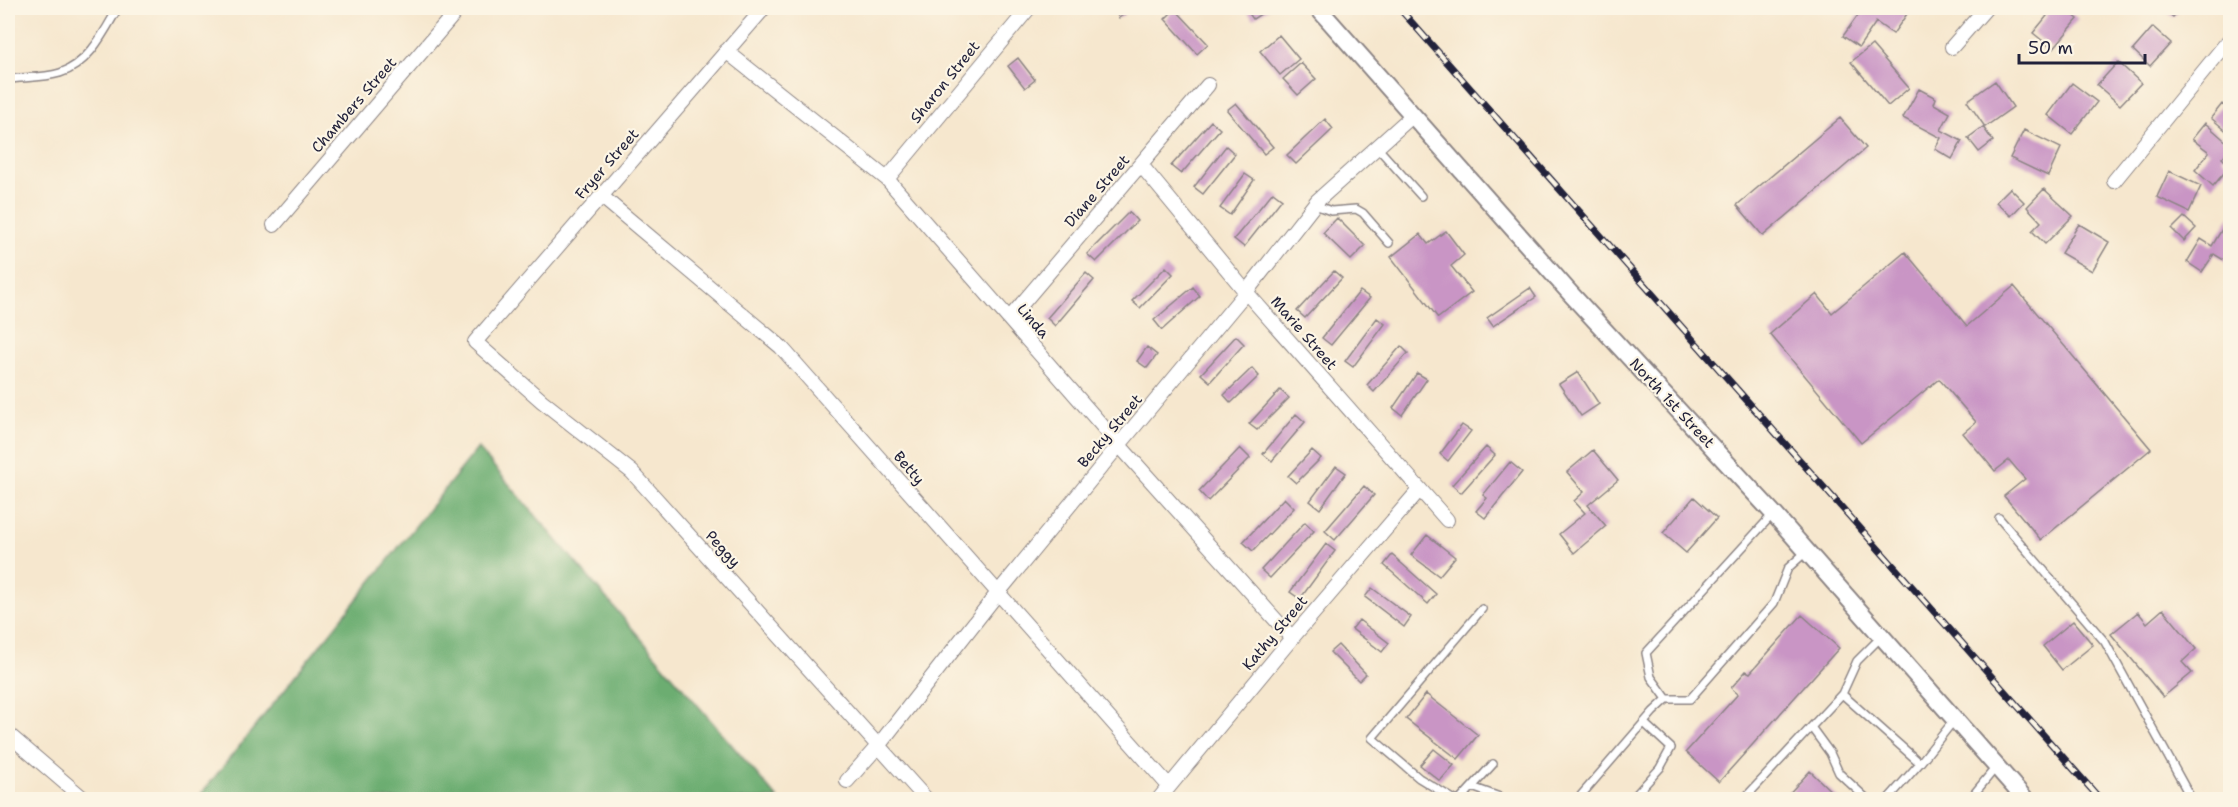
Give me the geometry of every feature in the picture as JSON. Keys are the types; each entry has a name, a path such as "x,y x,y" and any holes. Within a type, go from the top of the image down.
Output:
{"street":[{"name":"Chambers Street","path":"274,225 459,8"},
{"name":"Fryer Street","path":"475,342 764,8"},
{"name":"Sharon Street","path":"887,179 1029,8"},
{"name":"North 1st Street","path":"1318,8 1570,293 1807,551 2026,800"},
{"path":"1952,47 1986,8"},
{"path":"2114,181 2230,39"},
{"name":"Linda","path":"726,51 887,179 1119,445 1292,638"},
{"name":"Diane Street","path":"1009,319 1208,85"},
{"name":"Becky Street","path":"847,781 878,746 997,594 1246,292 1314,205 1413,115"},
{"name":"Marie Street","path":"1141,165 1246,292 1447,520"},
{"name":"Betty","path":"601,196 781,347 1169,786"},
{"name":"Peggy","path":"475,342 542,401 632,472 927,800"},
{"name":"Kathy Street","path":"1158,800 1292,638 1420,489"},
{"path":"8,734 85,800"}],"lane":[{"path":"8,79 60,73 77,64 95,47 118,8"},
{"path":"1377,147 1421,196"},
{"path":"1314,205 1331,211 1356,209 1363,213 1389,243"},
{"path":"1667,699 1651,677 1646,653 1773,513"},
{"path":"1999,518 2105,642 2192,800"},
{"path":"1577,800 1667,699 1690,699 1774,603 1788,568 1807,551"},
{"path":"1482,609 1372,738 1419,778 1457,800 1493,764"},
{"path":"1743,800 1842,694 1857,661 1882,636"},
{"path":"1842,694 1920,763"},
{"path":"1887,800 1956,718"},
{"path":"1630,800 1660,768 1671,748 1644,723"},
{"path":"1811,727 1830,753 1839,773 1868,800"},
{"path":"1969,800 1996,766"},
{"path":"1472,787 1508,800"}],"green space":[{"path":"478,448 778,799 197,799"}],"building":[{"path":"1113,8 1124,8 1127,12 1119,18"},
{"path":"1245,8 1270,8 1253,19"},
{"path":"1863,8 1903,8 1909,11 1893,34 1876,22 1859,47 1843,36"},
{"path":"2036,8 2065,8 2078,19 2053,49 2033,33 2047,16"},
{"path":"2162,8 2181,8 2173,17"},
{"path":"1175,9 1208,44 1197,54 1165,19"},
{"path":"2153,27 2171,43 2150,66 2133,50"},
{"path":"1279,35 1299,59 1280,75 1260,51"},
{"path":"1872,45 1909,88 1888,106 1851,62"},
{"path":"1018,58 1035,80 1025,88 1008,66"},
{"path":"2118,62 2141,83 2120,105 2097,85"},
{"path":"1301,63 1316,79 1298,95 1283,79"},
{"path":"1995,81 2013,107 1985,127 1967,101"},
{"path":"2072,83 2097,102 2072,134 2048,115"},
{"path":"1919,89 1936,98 1934,104 1950,113 1941,130 1962,141 1952,159 1935,149 1941,138 1903,118"},
{"path":"1236,103 1273,147 1264,154 1227,110"},
{"path":"2222,104 2230,111 2230,134 2211,118"},
{"path":"1840,118 1866,148 1763,236 1737,205"},
{"path":"1325,119 1333,129 1296,164 1287,155"},
{"path":"1211,121 1220,129 1181,174 1171,166"},
{"path":"2205,123 2230,145 2222,158 2230,166 2213,186 2195,170 2209,152 2192,139"},
{"path":"1983,127 1993,141 1979,152 1968,138"},
{"path":"2024,130 2061,148 2048,176 2010,158"},
{"path":"1226,146 1235,154 1203,194 1194,187"},
{"path":"2169,171 2201,186 2189,212 2157,197"},
{"path":"1245,174 1254,180 1230,215 1220,208"},
{"path":"2010,188 2024,202 2011,216 1996,202"},
{"path":"2044,189 2073,216 2045,244 2032,231 2041,222 2027,207"},
{"path":"1273,192 1282,199 1244,247 1234,239"},
{"path":"1129,212 1137,221 1096,262 1087,254"},
{"path":"2230,216 2230,264 2214,254 2202,272 2187,262 2201,239 2212,246"},
{"path":"2184,217 2196,228 2184,241 2172,229"},
{"path":"1337,218 1365,246 1351,260 1323,233"},
{"path":"2079,224 2109,242 2092,271 2061,253"},
{"path":"1446,231 1464,255 1451,266 1472,292 1438,318 1391,257 1420,234 1428,244"},
{"path":"1905,252 1967,326 2014,286 2151,449 2041,540 2004,496 2025,479 2009,460 1995,471 1963,433 1976,422 1939,379 1861,443 1770,334 1817,294 1832,313"},
{"path":"1166,267 1173,274 1140,308 1132,301"},
{"path":"1334,271 1342,278 1305,318 1297,311"},
{"path":"1086,273 1094,280 1055,326 1047,318"},
{"path":"1193,287 1200,296 1162,330 1154,320"},
{"path":"1530,288 1536,297 1493,326 1487,318"},
{"path":"1360,291 1370,298 1331,345 1322,338"},
{"path":"1377,318 1385,324 1353,367 1345,361"},
{"path":"1236,336 1244,344 1210,382 1201,374"},
{"path":"1401,346 1408,353 1374,392 1367,385"},
{"path":"1147,347 1157,355 1147,368 1137,361"},
{"path":"1252,368 1259,376 1231,403 1224,395"},
{"path":"1578,372 1599,404 1581,416 1559,384"},
{"path":"1417,373 1427,379 1402,415 1393,408"},
{"path":"1280,390 1289,398 1257,430 1249,424"},
{"path":"1296,414 1305,422 1272,461 1263,454"},
{"path":"1462,425 1471,431 1448,461 1440,454"},
{"path":"1486,447 1495,455 1461,493 1452,485"},
{"path":"1240,448 1250,458 1208,501 1199,491"},
{"path":"1312,450 1321,458 1296,483 1288,476"},
{"path":"1593,450 1618,480 1588,505 1606,526 1574,553 1559,534 1585,513 1574,501 1584,492 1567,472"},
{"path":"1510,462 1522,472 1485,518 1476,511 1487,498 1483,495"},
{"path":"1336,466 1346,473 1320,509 1310,501"},
{"path":"1364,486 1374,495 1335,540 1325,531"},
{"path":"1694,497 1717,518 1686,553 1663,533"},
{"path":"1284,498 1294,508 1253,551 1243,542"},
{"path":"1305,522 1314,531 1270,578 1261,570"},
{"path":"1427,535 1455,557 1439,576 1411,555"},
{"path":"1326,544 1335,551 1300,599 1290,592"},
{"path":"1392,555 1436,594 1428,604 1384,565"},
{"path":"1372,588 1411,617 1404,627 1365,597"},
{"path":"2163,609 2196,649 2182,662 2192,673 2163,697 2111,634 2138,612 2147,623"},
{"path":"1802,615 1839,648 1719,782 1686,752 1738,694 1731,688 1746,671 1750,673"},
{"path":"1359,620 1389,643 1382,652 1352,629"},
{"path":"2073,621 2093,645 2062,670 2043,646"},
{"path":"1338,645 1366,674 1359,681 1330,652"},
{"path":"1426,694 1478,735 1458,759 1406,719"},
{"path":"1434,749 1454,765 1440,781 1420,765"},
{"path":"1810,771 1840,800 1783,800"}],"railway":[{"path":"1399,8 2101,800"}]}
